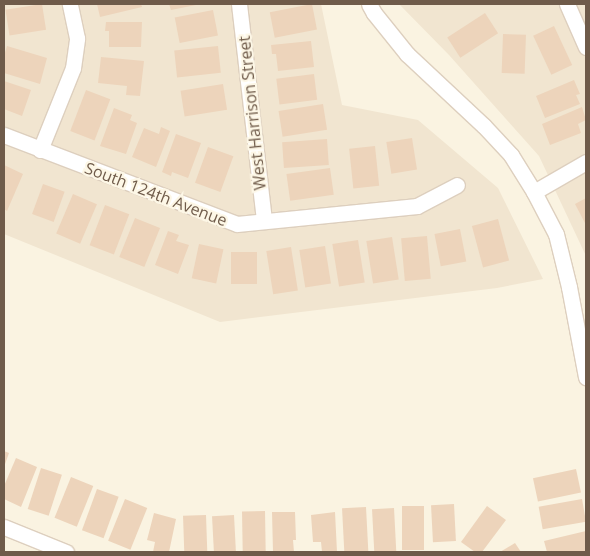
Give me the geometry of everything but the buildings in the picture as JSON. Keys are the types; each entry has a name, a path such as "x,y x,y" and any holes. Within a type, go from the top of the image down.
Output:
{"street":[{"path":"40,150 73,68 77,38 70,4"},
{"name":"West Harrison Street","path":"239,4 264,222"},
{"path":"369,4 407,54 484,126 511,155 534,192 556,234 569,287 586,377"},
{"path":"567,4 586,47"},
{"name":"South 124th Avenue","path":"4,135 236,224 417,206 457,185"},
{"path":"534,192 586,162"},
{"path":"4,527 66,552"}],"shaded area":[{"path":"4,4 321,4 342,105 418,120 498,188 543,279 497,288 220,322 4,234"},
{"path":"399,4 586,4 586,256 539,156 449,55"}]}
